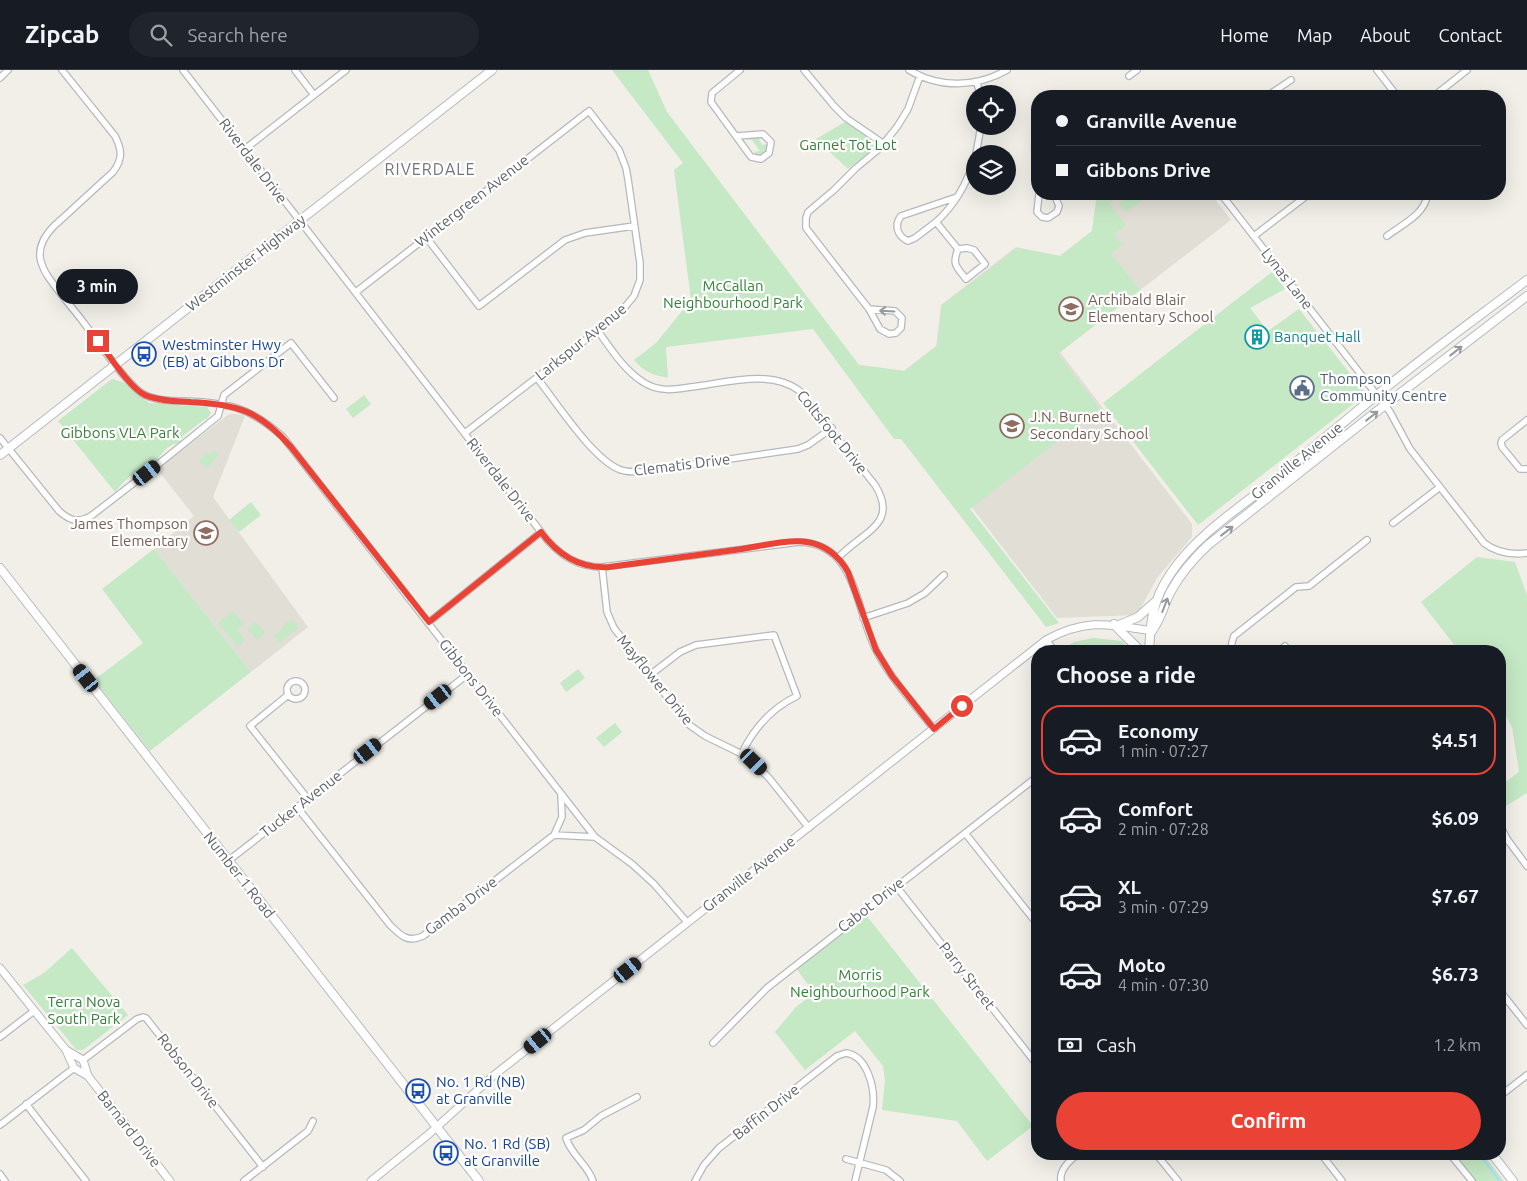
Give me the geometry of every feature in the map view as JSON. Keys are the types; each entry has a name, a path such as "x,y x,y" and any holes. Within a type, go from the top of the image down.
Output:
{"main road":[{"name":"Westminster Highway","path":"0,455 492,70"},
{"name":"Granville Avenue","path":"1152,630 1150,620 1156,600 1171,573 1184,556 1202,538 1377,395 1527,280"},
{"name":"Granville Avenue","path":"1152,630 1158,622 1178,579 1208,545 1527,296"},
{"name":"Number 1 Road","path":"0,568 479,1181"},
{"path":"1135,645 1123,634 1117,625 1138,617 1151,607 1156,600"},
{"path":"1150,645 1152,630"},
{"path":"1497,1160 1513,1181"}],"street":[{"path":"0,78 8,70"},
{"name":"Gibbons Drive","path":"62,70 114,136 120,146 121,155 119,164 113,172 46,235 42,242 40,258 47,274 134,387 146,395 173,401 221,404 236,407 270,425 283,437 595,836 632,864 654,884 687,922"},
{"name":"Riverdale Drive","path":"183,70 554,547 567,558 583,566 602,567 799,542 811,543 826,548 838,558 848,572 863,618 876,650 886,668 934,729"},
{"path":"295,70 314,95"},
{"path":"245,149 346,70"},
{"path":"737,136 763,134 771,142 770,153 761,159 751,157 714,106 711,97 716,89 740,70"},
{"path":"804,70 846,118 884,144"},
{"path":"909,70 920,76 942,83 977,83 993,78 1007,70"},
{"path":"1129,76 1138,70"},
{"path":"1377,70 1392,90"},
{"path":"1442,90 1467,70"},
{"path":"869,309 896,311 902,318 901,328 892,334 885,333 880,328 869,309 806,228 806,218 811,209 884,144 908,109 920,76"},
{"path":"1276,90 1290,80"},
{"name":"Larkspur Avenue","path":"465,433 598,331 624,309 634,296 640,280 640,263 628,178 623,160 615,144 590,111"},
{"name":"Wintergreen Avenue","path":"356,292 590,111"},
{"path":"957,197 904,215 898,220 897,228 902,238 911,240 936,222 957,197 966,178"},
{"path":"1038,200 1037,212 1042,217 1048,218 1057,212 1059,206 1056,200"},
{"name":"Lynas Lane","path":"1226,200 1385,405 1410,448 1484,543 1494,550 1510,553 1527,553"},
{"path":"1254,236 1301,200"},
{"path":"1387,236 1420,211 1426,200"},
{"path":"936,222 958,249"},
{"path":"426,237 479,306 566,240 584,233 634,226"},
{"path":"967,248 974,250 985,264 966,278 956,265 954,259 958,249 967,248"},
{"name":"Coltsfoot Drive","path":"598,331 629,371 651,387 674,390 755,379 779,380 794,386 802,392 875,485 881,494 884,507 883,514 878,522 838,558"},
{"path":"0,438 66,518 82,520 91,516 218,416 224,395 291,343 334,398"},
{"name":"Clematis Drive","path":"537,378 595,452 608,463 628,472 641,472 785,452 808,445 832,428"},
{"path":"1527,420 1500,443 1520,469 1527,469"},
{"path":"1393,523 1440,487"},
{"path":"429,622 541,532"},
{"path":"1232,645 1234,636 1296,587 1309,586 1367,540"},
{"name":"Mayflower Drive","path":"602,567 608,612 619,636 688,724 706,736 742,753 762,770 809,828"},
{"path":"863,618 908,603 925,593 944,575"},
{"name":"Granville Avenue","path":"1040,645 1069,629 1083,625 1117,625 1152,630"},
{"path":"650,675 680,652 696,645 774,635 797,696 788,700 768,715 755,730 742,753"},
{"path":"1046,640 1051,645"},
{"name":"Granville Avenue","path":"371,1181 437,1127 493,1076 1031,652"},
{"name":"Tucker Avenue","path":"228,861 468,674"},
{"path":"288,695 250,726 308,799"},
{"name":"Cabot Drive","path":"712,1043 767,988 896,886 1031,784"},
{"path":"560,791 562,817 554,835 595,836"},
{"name":"Gamba Drive","path":"297,807 390,926 409,940 423,936 554,835"},
{"path":"965,833 1031,916"},
{"path":"1506,838 1527,866"},
{"name":"Parry Street","path":"896,886 1031,1057"},
{"name":"Barnard Drive","path":"0,968 170,1181"},
{"path":"1506,999 1527,1025"},
{"path":"0,1036 34,1010"},
{"name":"Robson Drive","path":"78,1064 137,1019 146,1018 263,1167"},
{"name":"Baffin Drive","path":"695,1181 704,1165 720,1148 837,1056 846,1053 857,1057 867,1072 872,1083 874,1098 859,1162"},
{"path":"0,1125 78,1064"},
{"path":"1506,1091 1527,1075"},
{"path":"593,1181 590,1174 569,1148 566,1138 584,1130 601,1116 637,1097"},
{"path":"26,1104 86,1181"},
{"path":"244,1181 308,1131 313,1121"},
{"path":"846,1159 886,1170 900,1181"},
{"path":"1061,1181 1060,1176 1072,1160"},
{"path":"1161,1160 1178,1181"},
{"path":"1325,1160 1342,1181"},
{"path":"1455,1160 1472,1181"},
{"path":"855,1181 859,1162"},
{"path":"0,1174 5,1181"}],"shaded area":[{"name":"J.N. Burnett Secondary School","path":"1096,200 1216,200 1231,220 1060,352 1192,524 1192,537 1157,578 1137,615 1057,618 862,365 904,371 936,346 941,305 1016,247 1060,256 1092,231"},
{"name":"James Thompson Elementary","path":"229,414 245,416 213,497 308,627 251,672 154,549 194,516 157,469"}],"green space":[{"name":"McCallan Neighbourhood Park","path":"612,70 648,70 667,112 859,365 904,371 937,346 942,305 1017,248 1060,256 1092,231 1096,200 1114,200 1109,204 1126,225 1114,234 1122,245 1111,254 1140,290 1058,354 1100,409 970,509 1059,623 1046,627 901,439 894,439 813,329 666,347 668,378 649,372 634,360 656,343 691,300 674,170 683,163"},
{"name":"Garnet Tot Lot","path":"845,122 870,139 874,146 873,149 848,169 816,139"},
{"path":"763,136 765,138 759,139 762,145 769,144 768,149 766,153 757,156 754,152 760,151 752,140 745,139"},
{"path":"1124,200 1143,200 1126,212 1119,204"},
{"path":"1272,272 1285,289 1250,308 1268,331 1299,309 1366,394 1198,525 1103,403"},
{"name":"Gibbons VLA Park","path":"112,379 123,382 149,403 207,407 211,413 207,419 184,435 179,443 167,448 155,462 150,463 133,474 115,492 58,421"},
{"path":"364,395 371,404 353,418 346,409"},
{"path":"214,450 219,454 208,468 199,462 206,452 210,455"},
{"path":"251,502 261,515 239,532 229,520"},
{"path":"154,549 251,672 150,751 94,680 143,643 102,589"},
{"path":"1477,557 1515,562 1527,595 1527,793 1506,806 1506,782 1519,772 1512,727 1506,716 1506,645 1454,645 1421,602"},
{"path":"233,611 244,624 237,630 245,640 238,647 218,623"},
{"path":"293,621 298,625 297,629 279,643 274,636 287,622"},
{"path":"256,622 265,633 257,640 247,628"},
{"path":"1093,638 1122,641 1125,645 1069,645 1074,642"},
{"path":"578,669 585,678 566,692 560,683"},
{"path":"615,723 622,732 604,747 596,738"},
{"name":"Morris Neighbourhood Park","path":"866,915 1031,1123 1031,1128 987,1161 957,1121 882,1110 885,1080 883,1066 855,1031 805,1070 775,1032 796,1007 814,993 796,968"},
{"name":"Terra Nova South Park","path":"72,948 128,1015 83,1050 77,1050 74,1047 23,985 44,973"},
{"path":"1456,1160 1488,1160 1504,1181 1472,1181"}],"waterway":[{"path":"1484,1160 1500,1181"}],"place":[{"name":"Archibald Blair Elementary School","path":"1071,309"},
{"name":"Banquet Hall","path":"1257,337"},
{"name":"Westminster Hwy (EB) at Gibbons Dr","path":"144,354"},
{"name":"Thompson Community Centre","path":"1302,388"},
{"name":"J.N. Burnett Secondary School","path":"1012,426"},
{"name":"James Thompson Elementary","path":"206,533"},
{"name":"No. 1 Rd (NB) at Granville","path":"418,1091"},
{"name":"No. 1 Rd (SB) at Granville","path":"446,1153"}],"district":[{"name":"RIVERDALE","path":"430,169"}],"route":[{"path":"98,341 134,387 146,395 173,401 210,402 236,407 270,425 283,437 429,622 541,532 561,554 583,566 594,567 609,567 775,544 805,542 826,548 843,564 848,572 876,650 886,668 934,729 962,706"}]}
